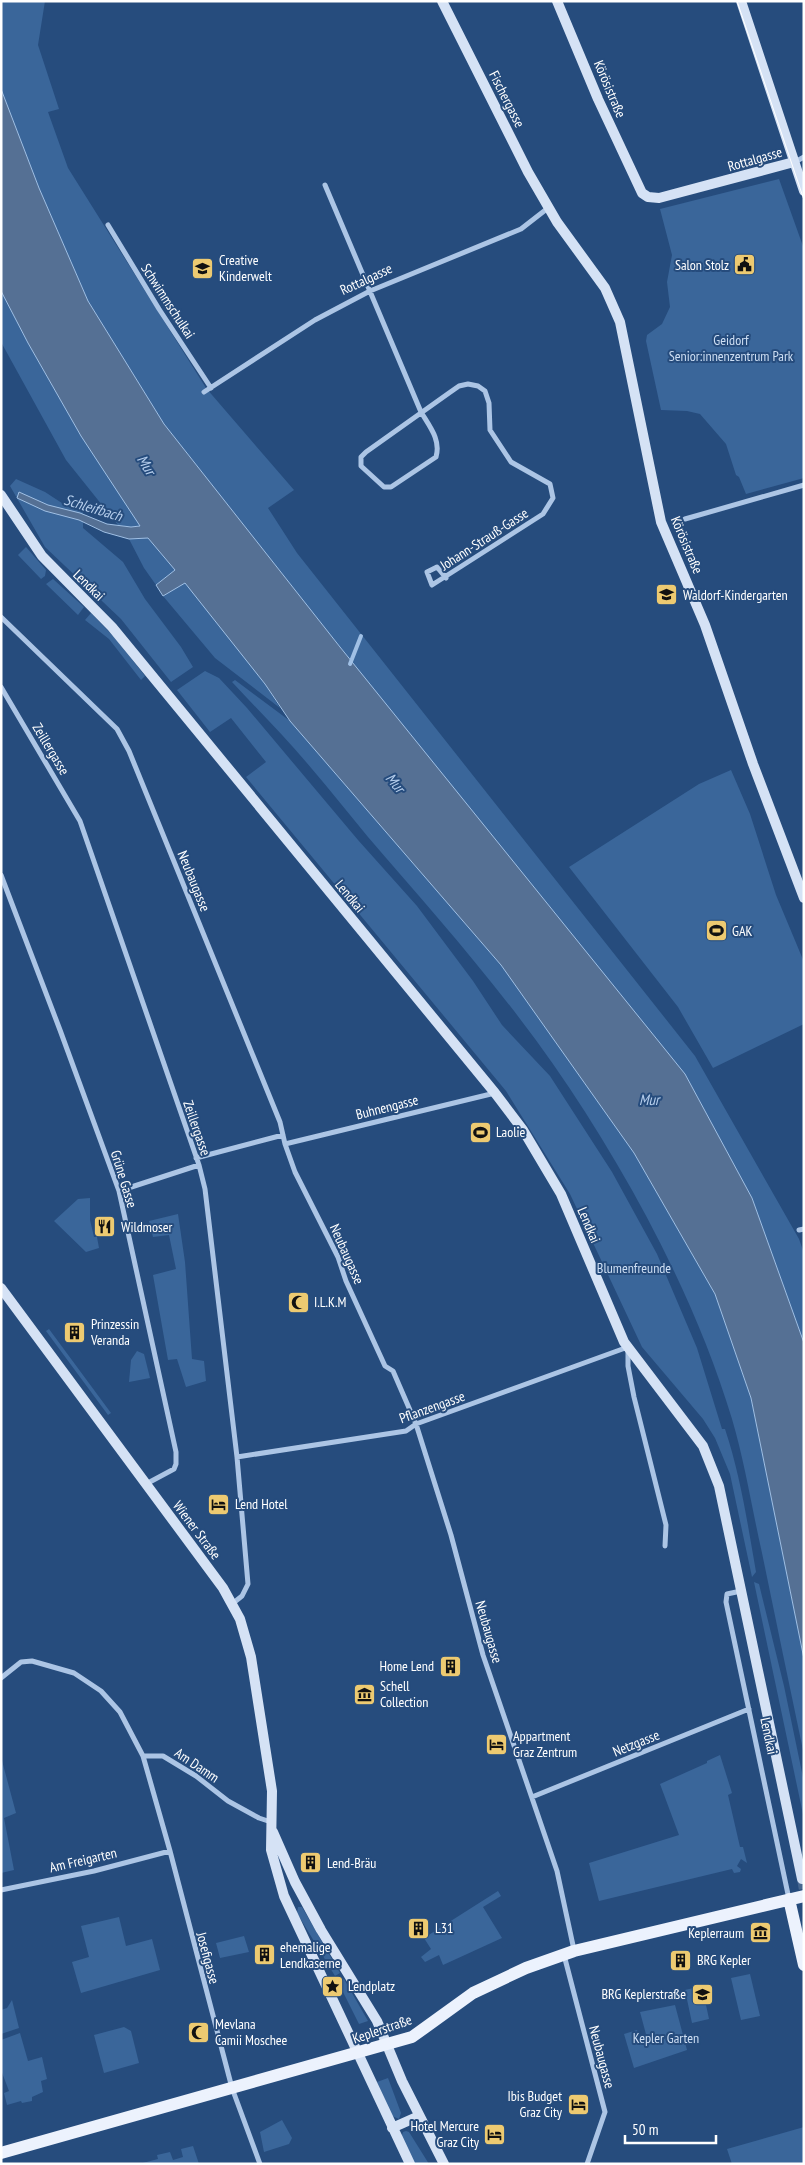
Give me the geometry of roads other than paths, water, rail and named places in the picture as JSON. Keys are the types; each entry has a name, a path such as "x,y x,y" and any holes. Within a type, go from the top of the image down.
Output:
{"main road":[{"name":"Fischergasse","path":"442,1 548,208"},
{"name":"Körösistraße","path":"557,1 598,100 639,188"},
{"path":"741,1 799,160 804,190"},
{"name":"Rottalgasse","path":"639,188 648,197 660,198 799,160"},
{"name":"Körösistraße","path":"548,208 606,288 620,322 661,522 705,625 753,764 804,898"},
{"name":"Lendkai","path":"1,495 42,556 112,628 495,1092 523,1130 561,1194 624,1342 702,1446 719,1486 802,1879"},
{"name":"Wiener Straße","path":"1,1288 232,1604 243,1626 251,1657 272,1791 272,1826"},
{"path":"272,1826 321,1930 377,2021 402,2081 444,2164"},
{"path":"272,1826 271,1850 288,1904 410,2164"},
{"path":"288,1904 304,1897"},
{"path":"796,1898 804,1965"},
{"name":"Keplerstraße","path":"1,2153 388,2045 418,2034 473,1993 526,1968 569,1953 796,1898"},
{"path":"392,2128 419,2116"}],"street":[{"name":"Johann-Strauß-Gasse","path":"325,185 421,412 434,434 438,448 436,457 391,487 384,487 361,466 361,457 421,412 459,386 468,384 478,386 485,392 489,403 490,430 511,462 550,484 553,491 553,498 543,514 446,578 432,585 427,572 437,568 446,578"},
{"name":"Rottalgasse","path":"204,392 315,320 370,291 521,228 548,208"},
{"name":"Schwimmschulkai","path":"108,225 159,309 211,388"},
{"path":"685,520 804,485"},
{"name":"Neubaugasse","path":"1,617 117,729 129,751 280,1122 285,1144 295,1172 338,1257 346,1281 385,1366 393,1371 416,1424 451,1535 483,1655 557,1870 569,1953 605,2112 587,2164"},
{"name":"Zeillergasse","path":"1,686 80,821 199,1165 205,1189 237,1457 248,1584 242,1596 232,1604"},
{"name":"Grüne Gasse","path":"1,875 60,1030 118,1191 176,1452 174,1469 146,1484"},
{"name":"Buhnengasse","path":"285,1144 495,1092"},
{"path":"196,1158 283,1135"},
{"path":"118,1191 199,1165"},
{"name":"Pflanzengasse","path":"237,1457 406,1430 416,1424 628,1347"},
{"name":"Lendkai","path":"628,1347 628,1366 634,1397 666,1525 665,1546"},
{"name":"Lendkai","path":"742,1591 727,1594 725,1598 749,1709 796,1898"},
{"path":"1,1678 21,1662 32,1660 74,1673 101,1691 120,1712 142,1756"},
{"name":"Netzgasse","path":"532,1797 749,1709"},
{"name":"Am Damm","path":"142,1756 163,1756 196,1776 228,1800 272,1826"},
{"name":"Josefigasse","path":"142,1756 170,1850 232,2088 260,2164"},
{"name":"Am Freigarten","path":"1,1890 94,1871 170,1850"}],"water":[{"name":"Mur","path":"1,89 39,188 88,301 164,424 340,647 685,1074 752,1198 804,1343 804,1659 751,1398 715,1294 634,1153 501,965 290,721 265,684 185,583 163,596 156,585 175,570 148,538 129,539 104,532 79,520 45,511 17,498 19,492 48,505 80,513 107,524 131,527 140,526 81,436 1,291"}],"waterway":[{"path":"350,664 361,636"}],"tunnel":[{"path":"802,1879 804,1890"}],"tram line":[{"path":"737,1 804,200"}],"place":[{"name":"Salon Stolz","path":"745,265"},
{"name":"Creative Kinderwelt","path":"203,268"},
{"name":"Waldorf-Kindergarten","path":"667,595"},
{"name":"GAK","path":"716,931"},
{"name":"Laolie","path":"480,1132"},
{"name":"Wildmoser","path":"105,1227"},
{"name":"I.L.K.M","path":"298,1302"},
{"name":"Prinzessin Veranda","path":"75,1332"},
{"name":"Lend Hotel","path":"219,1504"},
{"name":"Home Lend","path":"450,1666"},
{"name":"Schell Collection","path":"364,1694"},
{"name":"Appartment Graz Zentrum","path":"497,1744"},
{"name":"Lend-Bräu","path":"311,1863"},
{"name":"L31","path":"419,1928"},
{"name":"Keplerraum","path":"760,1933"},
{"name":"ehemalige Lendkaserne","path":"264,1955"},
{"name":"BRG Kepler","path":"681,1960"},
{"name":"Lendplatz","path":"332,1986"},
{"name":"BRG Keplerstraße","path":"702,1994"},
{"name":"Mevlana Camii Moschee","path":"199,2032"},
{"name":"Ibis Budget Graz City","path":"578,2104"},
{"name":"Hotel Mercure Graz City","path":"495,2134"}],"park label":[{"name":"Geidorf Senior:innenzentrum Park","path":"731,348"},
{"name":"Blumenfreunde","path":"634,1268"},
{"name":"Kepler Garten","path":"666,2038"}],"water label":[{"name":"Schleifbach","path":"93,508"}]}
